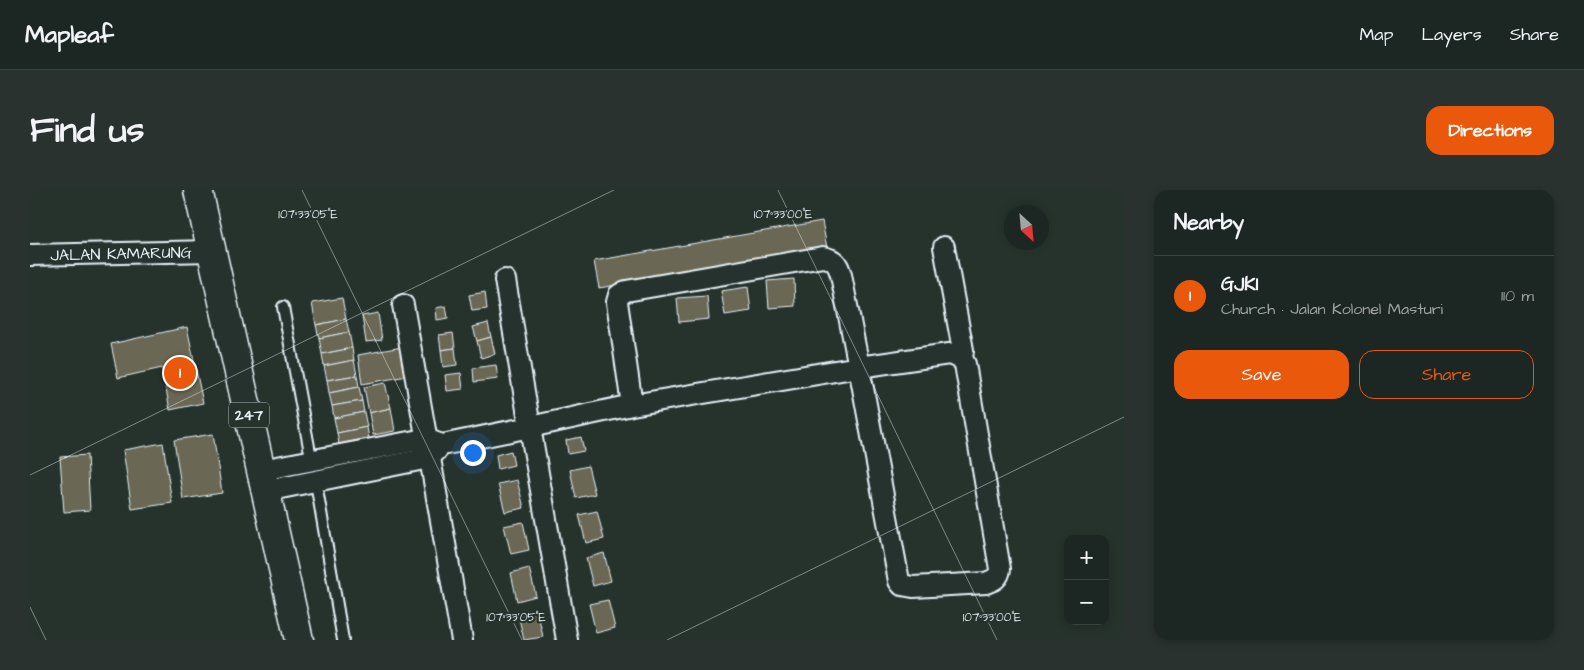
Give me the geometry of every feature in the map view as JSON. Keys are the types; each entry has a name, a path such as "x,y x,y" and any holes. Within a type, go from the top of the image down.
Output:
{"main road":[{"name":"247","path":"198,190 299,640"}],"street":[{"path":"632,405 617,302 620,295 626,292 823,257 831,259 838,264 841,275 899,581 902,585 913,587 986,583 997,578 1000,569 965,364 962,359 962,341 944,247"},
{"name":"JALAN KAMARUNG","path":"30,255 212,251"},
{"path":"505,280 568,640"},
{"path":"403,305 432,448 462,640"},
{"path":"264,481 316,481 432,448 632,405 949,354 962,359"},
{"path":"264,481 312,460 432,448"}],"lane":[{"path":"283,307 316,481 343,640"}],"building":[{"path":"822,221 827,248 599,288 594,261"},
{"path":"794,279 795,306 769,308 767,281"},
{"path":"748,287 751,311 725,315 721,291"},
{"path":"485,292 487,309 472,311 469,295"},
{"path":"707,296 709,319 679,322 677,298"},
{"path":"342,298 346,319 316,325 312,303"},
{"path":"446,306 448,318 437,320 436,308"},
{"path":"378,313 382,340 366,342 362,316"},
{"path":"346,319 349,332 319,338 316,325"},
{"path":"488,323 491,337 477,341 473,327"},
{"path":"187,327 203,403 170,410 162,368 118,378 111,344"},
{"path":"349,332 352,348 322,354 319,338"},
{"path":"453,333 455,348 441,350 439,335"},
{"path":"491,337 495,354 481,358 477,341"},
{"path":"402,347 407,376 362,384 358,355"},
{"path":"352,348 354,360 324,366 322,354"},
{"path":"455,348 457,365 443,367 441,350"},
{"path":"354,360 357,375 327,380 324,366"},
{"path":"496,365 498,379 474,382 473,368"},
{"path":"461,373 463,389 447,391 445,375"},
{"path":"357,375 359,387 329,393 327,380"},
{"path":"385,383 391,408 369,413 364,387"},
{"path":"359,387 362,401 332,406 329,393"},
{"path":"362,401 364,412 334,418 332,406"},
{"path":"391,408 395,431 373,435 369,413"},
{"path":"364,412 367,427 337,433 334,418"},
{"path":"367,427 369,438 339,444 337,433"},
{"path":"213,434 222,493 183,499 174,440"},
{"path":"581,437 584,451 568,454 566,440"},
{"path":"163,443 172,503 132,509 123,450"},
{"path":"511,451 514,465 498,469 496,455"},
{"path":"87,455 90,510 64,512 60,457"},
{"path":"588,466 595,494 576,498 570,470"},
{"path":"517,480 524,508 505,512 498,484"},
{"path":"597,511 604,539 586,543 579,515"},
{"path":"523,522 529,550 511,554 504,526"},
{"path":"604,553 611,581 593,586 586,558"},
{"path":"529,568 536,596 517,601 511,573"},
{"path":"608,600 615,628 596,633 589,604"},
{"path":"537,609 543,637 524,640 518,614"}],"place":[{"name":"GJKI","path":"180,373"}]}
